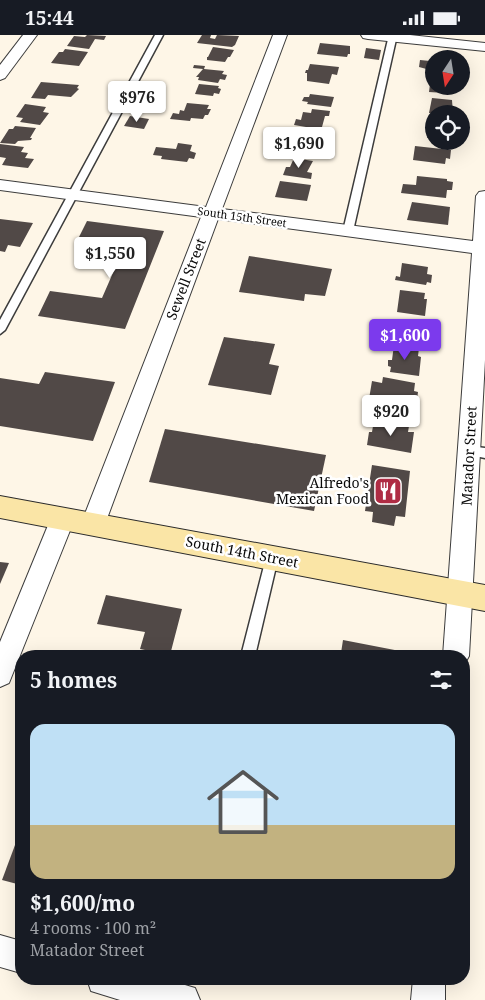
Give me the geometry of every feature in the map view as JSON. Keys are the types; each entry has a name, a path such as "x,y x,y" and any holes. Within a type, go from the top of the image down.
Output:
{"main road":[{"name":"South 14th Street","path":"0,507 473,595"}],"street":[{"path":"0,75 30,35"},
{"name":"Sewell Street","path":"93,524 280,35"},
{"path":"368,35 393,36 485,47"},
{"name":"South 15th Street","path":"0,185 483,249"},
{"name":"Matador Street","path":"458,650 473,595 485,197"},
{"path":"0,674 63,518"},
{"path":"0,951 15,955"},
{"path":"132,985 170,993"},
{"path":"428,1000 429,985"}],"lane":[{"path":"0,330 159,35"},
{"path":"348,231 393,36"},
{"path":"249,650 272,558"}],"building":[{"path":"87,35 106,36 104,40 95,39 89,49 67,46 74,36 85,37"},
{"path":"202,35 211,35 210,38 215,39 217,35 239,36 232,47 197,43"},
{"path":"320,43 350,46 350,54 347,57 317,54"},
{"path":"213,47 234,50 225,62 207,60"},
{"path":"366,48 381,50 379,60 364,58"},
{"path":"65,49 88,52 79,66 51,63 59,52 63,52"},
{"path":"420,60 425,60 425,69 419,67"},
{"path":"310,64 339,67 337,75 332,74 329,84 307,81 307,73 305,73"},
{"path":"194,65 205,66 204,69 224,71 222,74 227,75 225,80 220,79 218,83 198,80 199,77 196,77 203,69 193,68"},
{"path":"41,82 79,85 77,88 79,89 71,97 48,95 45,99 31,98"},
{"path":"199,84 219,86 218,88 221,89 219,94 214,93 213,96 195,94"},
{"path":"310,94 334,97 331,107 307,104 308,102 302,101 304,97 309,97"},
{"path":"432,98 452,100 452,105 431,105"},
{"path":"187,103 209,105 207,109 211,109 203,119 191,118 190,121 170,119 173,113 179,114 180,110 184,111"},
{"path":"25,104 46,107 43,112 49,113 40,125 20,122 23,118 16,117"},
{"path":"312,109 330,111 329,116 325,116 322,127 318,129 294,125 296,119 301,120 303,112 311,113"},
{"path":"130,116 149,119 144,129 124,126"},
{"path":"15,126 36,128 30,138 32,138 31,140 18,141 15,144 0,143 9,129 13,129"},
{"path":"299,130 321,133 318,144 322,144 321,149 316,149 321,150 319,154 281,149 283,143 294,145 295,141 291,140 293,134 297,135"},
{"path":"178,143 192,145 190,151 196,153 194,159 189,158 187,162 161,159 162,156 153,155 156,147 176,149"},
{"path":"0,144 24,147 21,152 28,153 25,158 34,159 28,168 2,165 6,158 0,157"},
{"path":"415,146 425,147 425,150 451,150 450,159 446,158 445,164 413,160"},
{"path":"294,158 313,161 307,172 312,173 311,179 283,175 286,167 290,167"},
{"path":"417,176 447,179 447,181 453,182 452,190 447,190 446,198 401,193 403,184 416,185"},
{"path":"280,181 311,185 307,201 275,197"},
{"path":"412,202 450,207 448,225 407,220"},
{"path":"0,219 33,223 20,247 8,245 5,252 0,251"},
{"path":"87,221 164,231 125,329 38,316 50,291 102,298 126,243 79,237"},
{"path":"249,256 332,269 325,296 305,294 304,301 239,292"},
{"path":"402,263 428,267 427,274 432,275 431,283 427,282 426,285 395,280 396,276 400,277"},
{"path":"400,290 425,293 424,299 427,299 425,316 397,312"},
{"path":"224,337 275,344 269,364 279,366 271,395 208,385"},
{"path":"394,345 419,348 418,356 421,357 419,376 390,372 391,367 388,366 388,360 392,360"},
{"path":"45,372 115,382 93,441 0,426 0,378 39,384"},
{"path":"383,377 415,383 414,391 418,392 416,407 419,407 417,417 363,407 365,398 369,399 372,381 382,383"},
{"path":"374,420 409,426 408,432 414,432 411,453 367,445 369,432 372,432"},
{"path":"165,429 326,455 314,511 149,482"},
{"name":"Alfredo's Mexican Food","path":"372,465 410,471 405,517 396,516 394,526 372,522 373,512 365,511"},
{"path":"0,562 9,563 0,584"},
{"path":"106,595 182,609 171,650 140,649 145,632 97,624"},
{"path":"343,640 395,650 341,650"},
{"path":"15,845 15,883 2,880"}],"place":[{"name":"Alfredo's Mexican Food","path":"388,491"}]}
